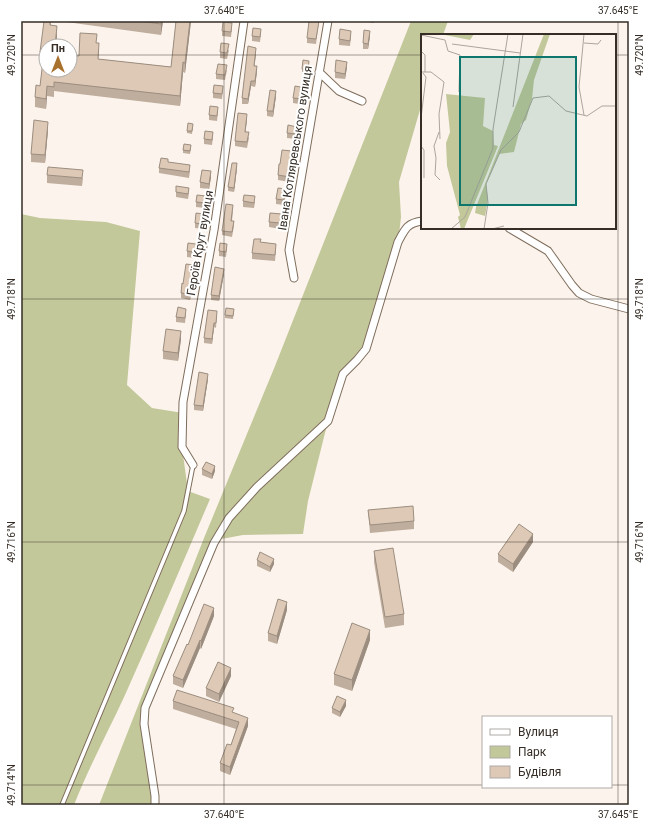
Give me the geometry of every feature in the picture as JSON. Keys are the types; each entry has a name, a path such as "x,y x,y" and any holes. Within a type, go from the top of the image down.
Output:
{"street":[{"name":"Героїв Крут вулиця","path":"193,465 182,447 183,402 214,230 244,21"},
{"name":"Івана Котляревського вулиця","path":"294,278 290,250 318,72 328,21"},
{"path":"318,72 339,91 362,101"},
{"path":"155,805 155,796 144,724 145,708 214,543 229,518 257,488 328,421 343,374 366,349 398,242 405,228 413,222 421,221"},
{"path":"511,229 548,251 579,293 591,299 629,309"}],"lane":[{"path":"62,805 184,511 193,465"}],"green space":[{"path":"411,21 448,21 443,34 421,34 421,106 399,182 401,217 399,235 366,349 342,373 328,421 308,501 303,534 243,535 216,540 145,708 155,805 99,805 204,538 275,366"},
{"path":"21,214 40,218 106,222 140,231 127,385 152,408 183,413 182,447 188,491 210,499 125,695 92,763 74,805 21,805"}],"building":[{"path":"44,21 50,21 50,25 57,26 56,38 42,38"},
{"path":"139,21 161,21 161,24"},
{"path":"176,21 190,21 185,63 183,62 180,96 54,82 54,87 47,86 46,99 35,97 36,85 40,86 41,78 78,78 80,33 97,34 96,43 99,43 98,59 171,67"},
{"path":"309,21 319,21 316,39 307,38"},
{"path":"223,22 232,23 231,32 222,31"},
{"path":"253,28 261,29 260,37 252,36"},
{"path":"340,29 351,31 350,41 339,39"},
{"path":"364,30 370,31 368,44 363,43"},
{"path":"221,43 229,44 227,53 220,52"},
{"path":"248,46 256,48 254,66 257,66 255,81 251,81 248,99 242,98"},
{"path":"303,60 309,61 308,70 302,69"},
{"path":"336,60 347,62 345,74 335,72"},
{"path":"218,64 227,65 225,75 216,74"},
{"path":"214,85 223,86 222,94 213,93"},
{"path":"295,86 306,88 305,99 293,98"},
{"path":"270,90 276,91 273,111 267,111"},
{"path":"210,106 218,107 217,116 209,115"},
{"path":"238,113 247,114 245,132 249,132 247,142 235,141"},
{"path":"34,120 48,122 45,155 31,154"},
{"path":"188,123 193,124 192,131 187,131"},
{"path":"288,125 297,127 296,134 287,133"},
{"path":"205,131 213,132 212,140 204,139"},
{"path":"184,144 191,145 190,151 183,150"},
{"path":"282,150 292,151 290,177 278,175"},
{"path":"161,158 168,159 168,162 190,165 189,172 159,168"},
{"path":"232,163 237,163 234,188 228,187"},
{"path":"48,167 83,170 82,178 47,175"},
{"path":"202,170 211,171 209,184 200,182"},
{"path":"176,186 189,188 188,194 176,192"},
{"path":"278,188 286,189 284,200 276,199"},
{"path":"197,195 206,196 205,203 196,202"},
{"path":"244,195 255,196 254,203 243,201"},
{"path":"226,204 233,205 231,221 234,221 232,232 222,231"},
{"path":"196,213 204,214 203,224 195,223"},
{"path":"270,213 282,214 280,223 269,222"},
{"path":"254,239 261,239 260,242 276,244 275,255 252,253"},
{"path":"188,243 196,244 195,252 187,251"},
{"path":"220,243 227,244 226,252 219,251"},
{"path":"186,264 194,265 190,294 181,293"},
{"path":"215,267 224,269 219,296 211,295"},
{"path":"178,307 186,309 185,318 176,317"},
{"path":"226,308 234,309 233,316 225,315"},
{"path":"208,310 217,311 212,339 204,338"},
{"path":"166,329 181,331 178,353 163,351"},
{"path":"199,372 208,374 203,406 194,405"},
{"path":"206,462 215,466 212,474 202,469"},
{"path":"413,506 414,521 370,525 368,510"},
{"path":"519,524 533,534 513,564 498,554"},
{"path":"393,548 404,614 385,617 374,551"},
{"path":"260,552 274,559 270,567 257,560"},
{"path":"278,599 287,602 277,636 268,633"},
{"path":"204,604 214,608 183,680 173,676 187,644 188,645"},
{"path":"352,623 370,630 352,680 334,674"},
{"path":"218,662 231,668 219,694 206,688"},
{"path":"177,690 234,708 232,712 248,718 230,767 220,763 227,744 231,745 239,722 173,701"},
{"path":"337,696 346,700 340,712 332,708"}]}
